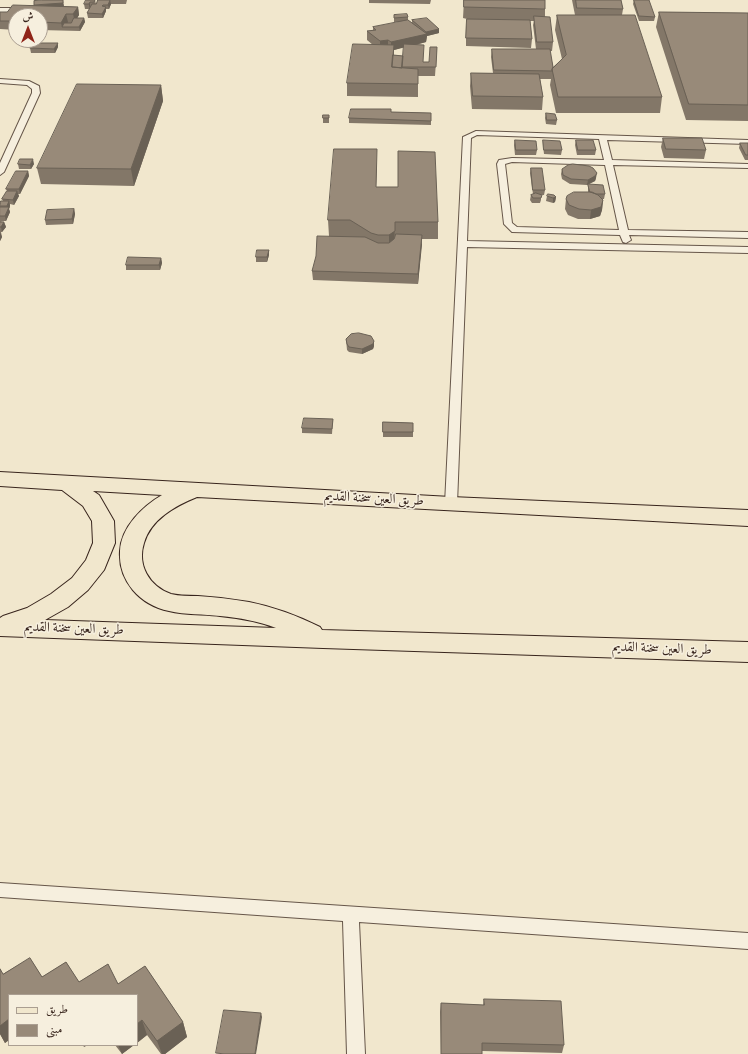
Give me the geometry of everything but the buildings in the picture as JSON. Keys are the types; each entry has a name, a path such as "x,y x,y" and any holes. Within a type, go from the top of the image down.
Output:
{"main road":[{"name":"طريق العين سخنة القديم","path":"0,479 451,504 748,518"},
{"path":"0,626 35,614 55,604 71,593 85,579 95,565 102,551 104,536 103,523 99,510 91,499 80,490 66,482"},
{"path":"197,489 180,495 165,503 141,524 134,537 130,550 131,562 134,574 144,590 159,600 170,603 239,609 268,616 296,626 323,639"},
{"name":"طريق العين سخنة القديم","path":"0,626 323,639 748,652"}],"lane":[{"path":"0,81 29,83 36,88 36,93 0,172"},
{"path":"451,504 467,137 476,133 748,142"},
{"path":"603,138 627,248"},
{"path":"748,166 512,160 502,162 501,164 508,224 515,230 748,234"},
{"path":"462,244 748,250"},
{"path":"0,890 748,941"},
{"path":"351,914 356,1054"}]}
